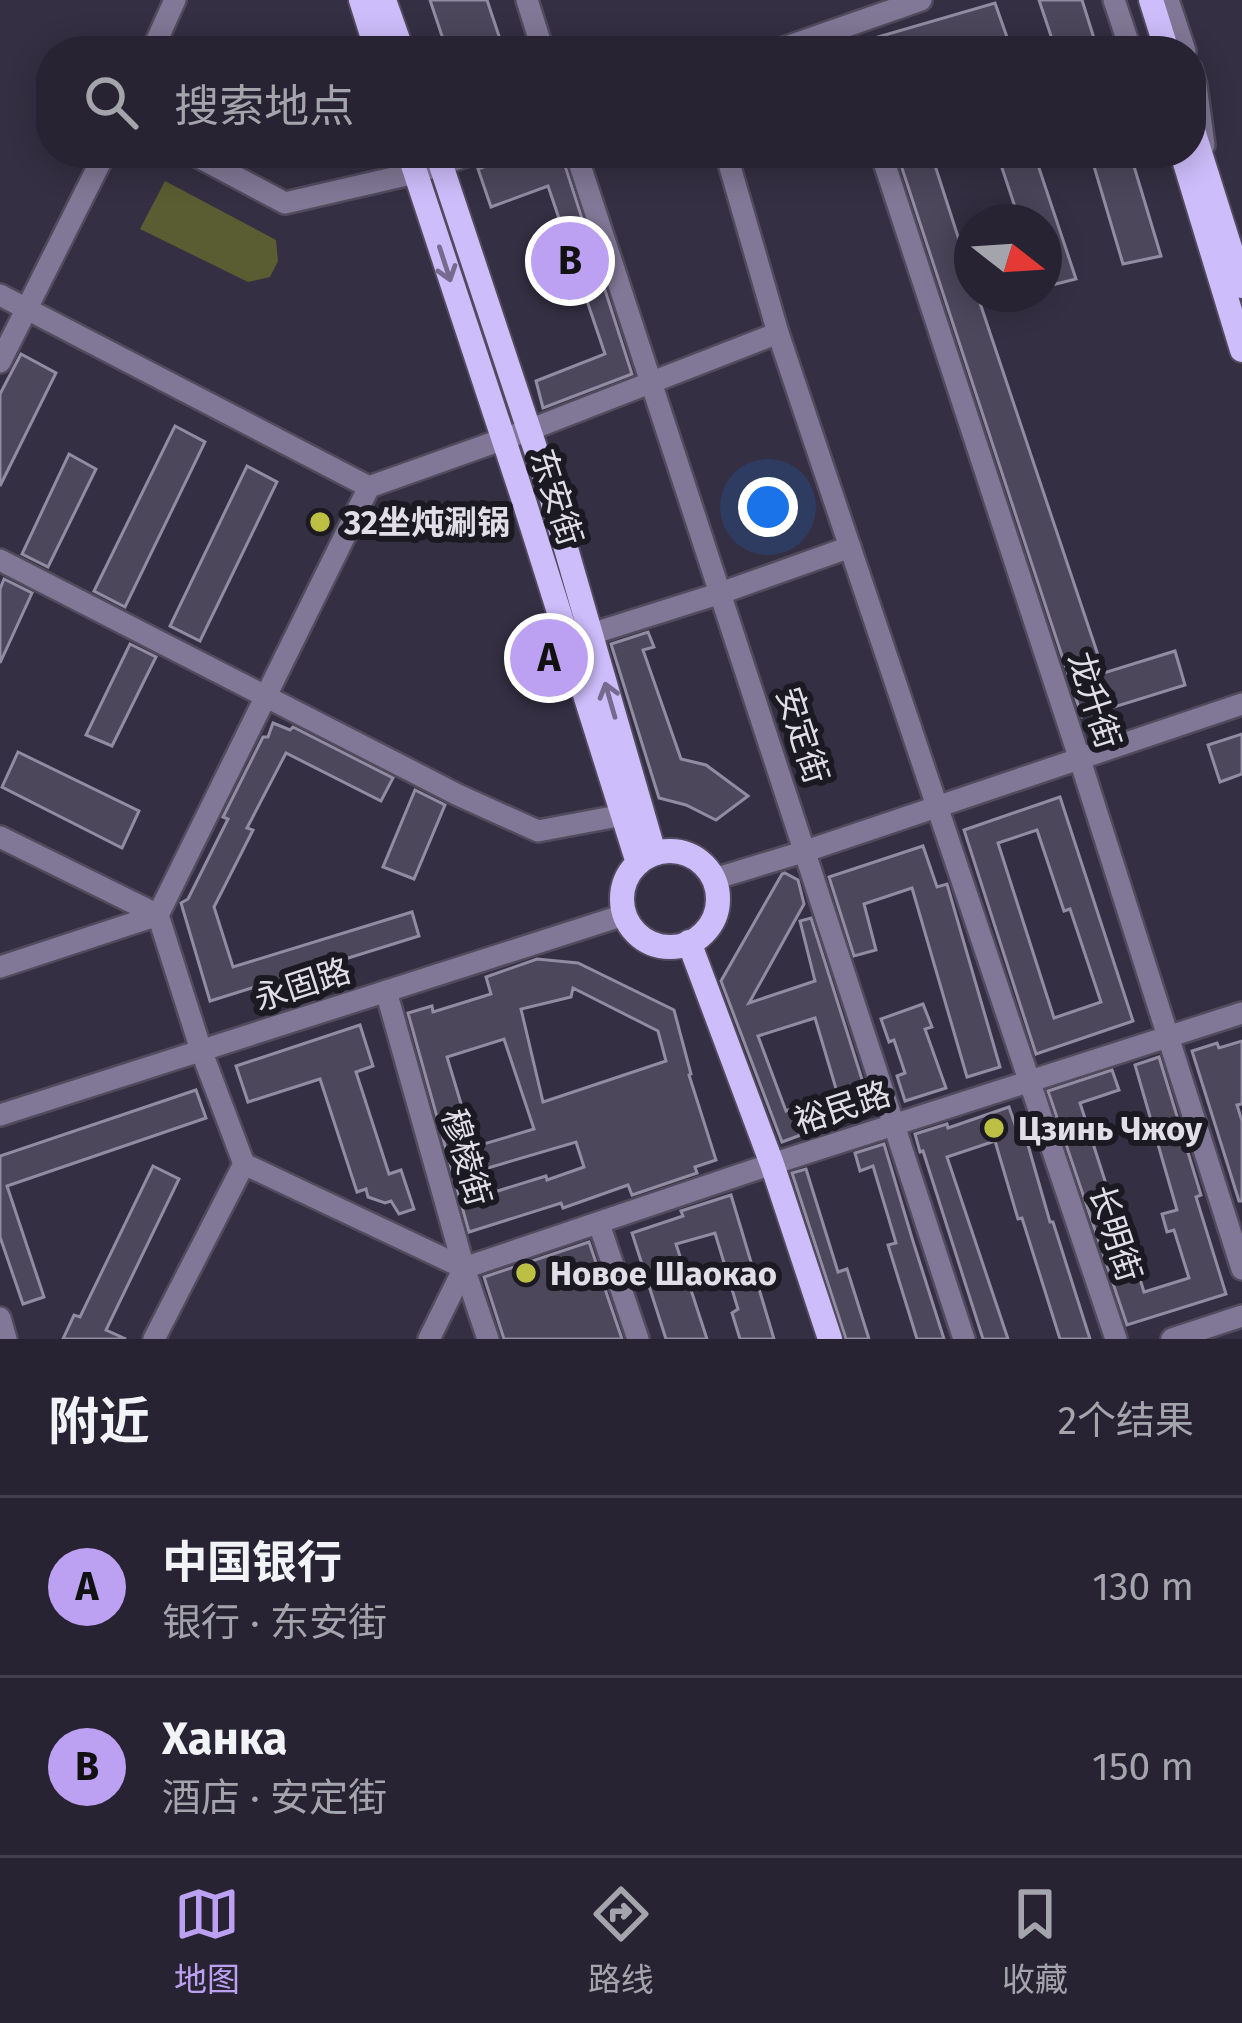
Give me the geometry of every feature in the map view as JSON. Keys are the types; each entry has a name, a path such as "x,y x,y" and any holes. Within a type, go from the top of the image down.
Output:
{"main road":[{"path":"361,0 372,36"},
{"path":"385,0 397,36"},
{"path":"1134,0 1145,36"},
{"path":"1150,0 1163,36"},
{"name":"东安街","path":"414,168 622,815 646,858"},
{"name":"东安街","path":"442,168 529,430 590,634 646,858"},
{"path":"1189,168 1201,185 1242,286"},
{"path":"1198,168 1242,350"},
{"path":"673,850 691,855 714,879 718,902 714,921 702,936 682,945 649,943 633,932 624,915 621,896 626,878 646,858 673,850"},
{"path":"682,945 830,1339"},
{"path":"766,1166 817,1339"}],"street":[{"path":"159,36 175,0"},
{"path":"527,0 538,36"},
{"path":"817,36 921,0"},
{"path":"1114,0 1126,36"},
{"path":"1168,0 1180,36"},
{"path":"840,28 843,36"},
{"path":"0,362 98,168"},
{"path":"220,168 285,202 396,168"},
{"name":"安定街","path":"581,168 964,1339"},
{"name":"长明街","path":"730,168 778,333 1116,1339"},
{"name":"龙升街","path":"886,168 1242,1269"},
{"path":"1200,168 1201,185"},
{"path":"0,295 369,487"},
{"path":"429,1339 464,1268 244,1164 201,1051 158,915 369,487 778,333"},
{"path":"590,634 850,547"},
{"path":"0,560 458,796 538,831 622,815"},
{"path":"714,879 1242,704"},
{"path":"0,837 158,915"},
{"path":"0,967 158,915"},
{"name":"永固路","path":"0,1114 624,915"},
{"name":"穆棱街","path":"386,992 488,1339"},
{"name":"裕民路","path":"464,1268 1242,1013"},
{"path":"154,1339 244,1164"},
{"path":"598,1225 638,1339"},
{"path":"1172,1339 1242,1316"},
{"path":"0,1318 6,1339"}],"green space":[{"path":"165,181 276,240 278,261 270,277 248,282 140,229"}],"building":[{"path":"430,0 487,0 499,36 442,36"},
{"path":"1039,0 1082,0 1093,36 1051,36"},
{"path":"995,3 1007,36 881,36"},
{"path":"566,168 632,374 543,408 536,381 605,354 548,186 491,207 478,169"},
{"path":"902,168 936,168 954,224 954,312 983,312 1104,673 1175,651 1185,685 1082,717"},
{"path":"1002,168 1039,168 1051,204 1014,204"},
{"path":"1094,168 1135,168 1161,256 1123,264"},
{"path":"1062,237 1076,279 1062,282"},
{"path":"21,354 56,373 0,486 0,394"},
{"path":"175,426 205,442 125,607 94,591"},
{"path":"69,454 96,469 48,567 22,554"},
{"path":"247,466 277,482 200,641 170,626"},
{"path":"4,579 32,593 0,663 0,589"},
{"path":"648,632 654,647 643,650 681,759 706,765 748,796 716,820 659,798 611,644"},
{"path":"130,644 156,657 112,746 86,735"},
{"path":"273,723 293,727 393,778 381,801 286,753 214,907 233,967 412,912 419,936 210,1001 181,903 188,899 228,819 223,817"},
{"path":"1242,734 1242,774 1220,782 1208,745"},
{"path":"18,752 139,811 122,848 2,787"},
{"path":"415,790 445,805 414,879 383,867"},
{"path":"1060,797 1133,1021 1036,1054 964,830","holes":["1037,830 1064,911 1070,909 1101,1002 1054,1018 998,843"]},
{"path":"923,846 937,887 947,884 1000,1067 967,1077 912,888 864,904 876,950 854,956 829,877"},
{"path":"785,873 798,880 804,904 749,1003 815,981 800,921 811,918 872,1111 845,1119 815,1018 758,1036 786,1111 817,1099 825,1126 782,1142 721,981"},
{"path":"537,959 578,963 674,1010 716,1160 695,1167 697,1173 632,1195 628,1185 563,1208 561,1203 469,1232 408,1013 432,1006 433,1012 491,994 486,977","holes":["573,988 658,1031 666,1061 543,1102 521,1009 571,997","504,1039 534,1129 474,1147 447,1057","576,1142 584,1167 488,1194 481,1170"]},
{"path":"923,1004 932,1027 925,1029 946,1088 905,1101 897,1076 905,1073 881,1019"},
{"path":"360,1025 373,1066 356,1072 389,1174 401,1170 414,1209 399,1214 391,1201 368,1197 366,1189 357,1192 320,1079 248,1102 236,1066"},
{"path":"1242,1041 1242,1104 1237,1105 1242,1121 1239,1201 1192,1051"},
{"path":"1159,1057 1226,1294 1127,1325 1048,1091 1112,1070 1119,1090 1080,1103 1144,1292 1189,1278 1174,1230 1167,1232 1162,1214 1177,1210 1135,1065"},
{"path":"196,1090 206,1118 7,1186 44,1297 23,1304 0,1237 0,1156"},
{"path":"1009,1107 1018,1133 1024,1131 1090,1339 1060,1339 995,1141 947,1157 1008,1339 983,1339 915,1134"},
{"path":"884,1144 944,1339 917,1339 888,1245 896,1243 873,1166 860,1171 855,1153"},
{"path":"153,1166 179,1179 106,1330 126,1339 63,1339 74,1315 80,1317"},
{"path":"806,1169 838,1272 847,1269 869,1339 846,1339 792,1173"},
{"path":"731,1195 774,1339 740,1339 732,1313 738,1309 715,1233 676,1244 707,1339 666,1339 632,1233"},
{"path":"589,1242 622,1339 504,1339 484,1277"}],"place":[{"name":"Ханка","path":"570,261"},
{"name":"32坐炖涮锅","path":"320,522"},
{"name":"中国银行","path":"549,658"},
{"name":"Цзинь Чжоу","path":"994,1128"},
{"name":"Новое Шаокао","path":"526,1273"}]}
